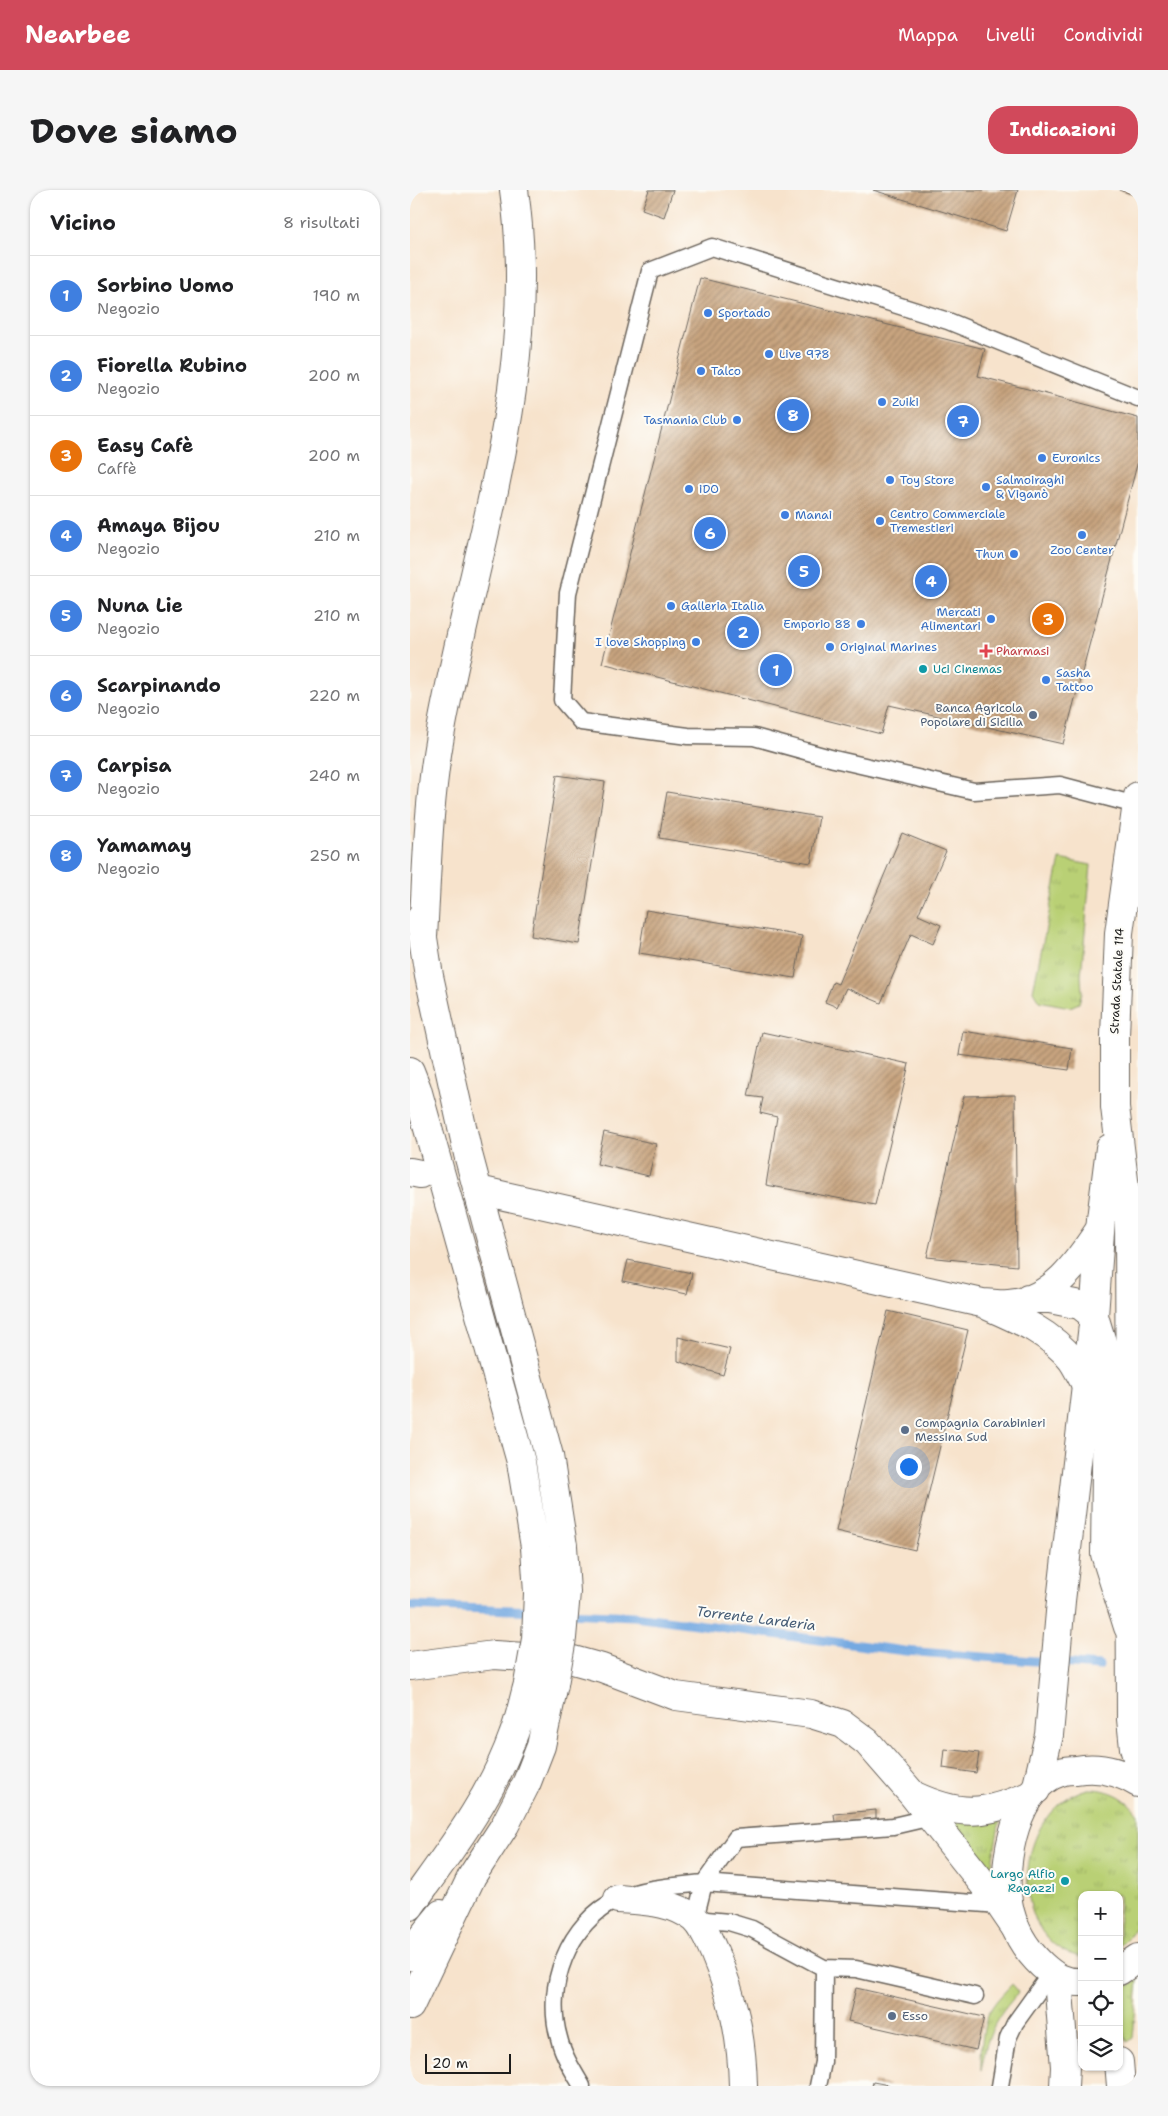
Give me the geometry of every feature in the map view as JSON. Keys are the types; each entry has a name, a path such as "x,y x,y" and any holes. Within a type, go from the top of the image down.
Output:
{"main road":[{"path":"423,937 430,802 440,736 485,535 511,402 517,349 519,297 518,219 514,190"},
{"name":"Strada Statale 114","path":"1115,1107 1114,1036 1119,933 1137,801"},
{"path":"410,862 438,1021 468,1154 549,1456 563,1546 565,1601 562,1638 501,1765 443,1860 410,1906"},
{"path":"410,1071 417,1089 521,1462 535,1547 538,1593 536,1639 541,1684 541,1746 527,1782 505,1825 472,1876 422,1936 410,1956"},
{"path":"1064,2086 1069,1982 1025,1947 1016,1928 1008,1902 1008,1859 1018,1818 1033,1792 1049,1735 1061,1601 1094,1316 1100,1229 1115,1107"},
{"path":"1115,1107 1129,1221 1131,1719 1134,1748 1138,1761"},
{"path":"487,1192 982,1303 1022,1309 1047,1321 1094,1316 1129,1306"},
{"path":"1022,1309 1060,1282 1075,1267 1100,1229"},
{"path":"1022,1309 1073,1361 1085,1383"},
{"path":"1094,1316 1105,1352 1107,1384 1105,1554 1138,1665"},
{"path":"410,1666 494,1655 573,1660 602,1668 676,1696 828,1718 854,1731 914,1795 1016,1928"},
{"path":"914,1795 938,1806 979,1811 1004,1806 1033,1792 1050,1778 1061,1772 1085,1768 1101,1769 1119,1773 1138,1783"},
{"path":"410,2006 472,1876"},
{"path":"618,1899 660,1902 678,1909 695,1919 706,1934 724,1975 735,2010 741,2045 743,2086"},
{"path":"1123,1968 1138,1958"},
{"path":"1120,2071 1121,2086"}],"lane":[{"path":"1137,801 1060,785 974,790 834,759 754,738 688,736 581,722 562,700 568,593 650,271 712,246 948,321 1138,398"},
{"path":"960,1810 893,1826 736,1838 704,1883 695,1919 729,1922 752,1929 824,1968 856,1969 975,1996"},
{"path":"582,2086 568,2061 559,2038 554,2014 554,1992 560,1967 570,1944 582,1927 600,1909 618,1899 635,1893 668,1886 704,1883 1000,1905"},
{"path":"818,2086 823,2062 824,1968"},
{"path":"1000,2086 1008,2038 1015,2023 1069,1982"}],"green space":[{"path":"1060,859 1091,865 1081,976 1082,992 1079,1003 1070,1007 1039,1001 1033,991"},
{"path":"1088,1789 1103,1790 1128,1802 1138,1814 1138,1922 1123,1942 1123,1891 1078,1891 1078,1955 1057,1947 1040,1928 1030,1903 1028,1875 1032,1847 1044,1821 1063,1801"},
{"path":"1000,1820 991,1868 951,1825 952,1822"},
{"path":"1138,1980 1133,2038 1128,2042 1123,2026 1123,1989"},
{"path":"1012,1984 1019,1992 1003,2011 993,2028 986,2047 981,2071 982,2039 985,2023 995,2002"}],"building":[{"path":"649,190 673,190 664,217 642,209"},
{"path":"873,190 1018,190 1006,231"},
{"path":"1119,190 1138,190 1138,196"},
{"name":"Centro Commerciale Tremestieri","path":"700,278 985,349 978,376 1138,418 1138,461 1063,744 889,705 881,734 602,663"},
{"path":"557,775 605,782 579,944 531,936"},
{"path":"667,792 819,817 811,863 659,838"},
{"path":"902,833 946,851 918,915 941,925 933,944 911,934 881,1003 846,988 837,1007 825,1002 833,982 838,984"},
{"path":"646,910 802,936 795,978 639,953"},
{"path":"963,1031 1072,1048 1069,1070 959,1055"},
{"path":"762,1032 909,1064 875,1205 766,1185 777,1117 760,1113 763,1098 748,1096"},
{"path":"1015,1095 1017,1266 927,1257 964,1096"},
{"path":"604,1132 656,1144 649,1176 597,1164"},
{"path":"628,1260 692,1273 687,1294 623,1281"},
{"path":"888,1311 968,1330 915,1550 836,1531"},
{"path":"678,1337 730,1349 723,1375 678,1361"},
{"path":"945,1749 979,1753 976,1773 943,1768"},
{"path":"876,1810 876,1818 835,1822 834,1814"},
{"path":"856,1988 984,2017 976,2050 848,2021"},
{"path":"873,2082 889,2085 889,2086 872,2086"}],"waterway":[{"name":"Torrente Larderia","path":"410,1606 535,1611"},
{"name":"Torrente Larderia","path":"568,1613 634,1616 905,1651 1099,1666"}],"place":[{"name":"Sportado","path":"708,313"},
{"name":"Live 978","path":"769,354"},
{"name":"Talco","path":"701,371"},
{"name":"Zuiki","path":"882,402"},
{"name":"Yamamay","path":"793,415"},
{"name":"Tasmania Club","path":"737,420"},
{"name":"Carpisa","path":"963,421"},
{"name":"Euronics","path":"1042,458"},
{"name":"Toy Store","path":"890,480"},
{"name":"Salmoiraghi & Viganò","path":"986,487"},
{"name":"iDO","path":"689,489"},
{"name":"Manai","path":"785,515"},
{"name":"Centro Commerciale Tremestieri","path":"880,521"},
{"name":"Scarpinando","path":"710,533"},
{"name":"Zoo Center","path":"1082,535"},
{"name":"Thun","path":"1014,554"},
{"name":"Nuna Lie","path":"804,571"},
{"name":"Amaya Bijou","path":"931,581"},
{"name":"Galleria Italia","path":"671,606"},
{"name":"Mercati Alimentari","path":"991,619"},
{"name":"Easy Cafè","path":"1048,619"},
{"name":"Emporio 88","path":"861,624"},
{"name":"Fiorella Rubino","path":"743,632"},
{"name":"I love Shopping","path":"696,642"},
{"name":"Original Marines","path":"830,647"},
{"name":"Pharmasi","path":"986,651"},
{"name":"Uci Cinemas","path":"923,669"},
{"name":"Sorbino Uomo","path":"776,670"},
{"name":"Sasha Tattoo","path":"1046,680"},
{"name":"Banca Agricola Popolare di Sicilia","path":"1033,715"},
{"name":"Compagnia Carabinieri Messina Sud","path":"905,1430"},
{"name":"Largo Alfio Ragazzi","path":"1065,1881"},
{"name":"Esso","path":"892,2016"}]}
